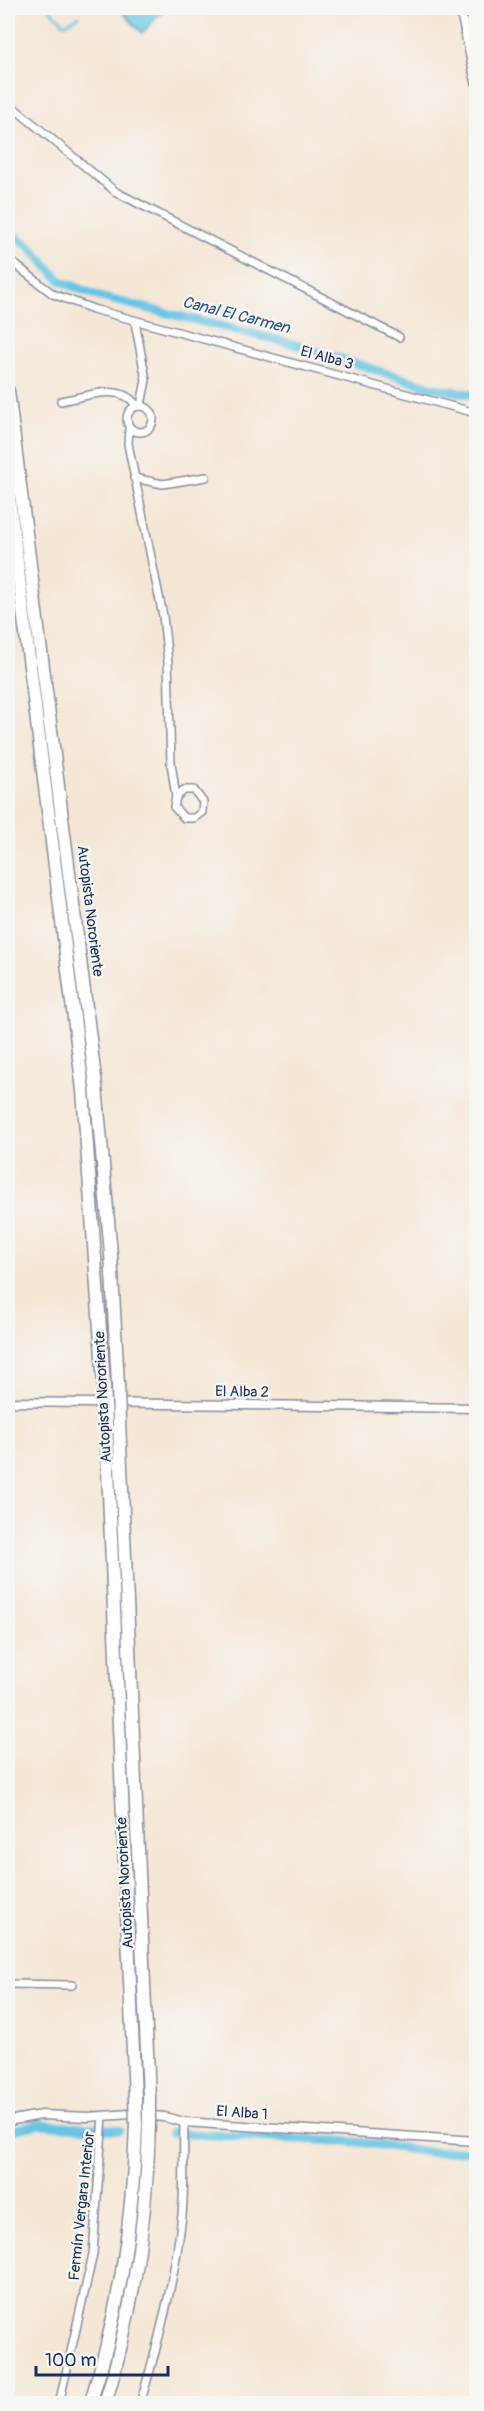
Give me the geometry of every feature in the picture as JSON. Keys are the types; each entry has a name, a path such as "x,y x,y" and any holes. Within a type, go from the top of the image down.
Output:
{"highway":[{"name":"Autopista Nororiente","path":"8,391 96,1086 111,1254 120,1422 149,2123 141,2244 125,2328 105,2403"},
{"name":"Autopista Nororiente","path":"8,491 83,1090 106,1423 135,2098 134,2177 126,2257 114,2318 90,2403"}],"street":[{"path":"460,8 465,41 477,82"},
{"path":"8,104 116,192 399,337"},
{"name":"El Alba 3","path":"8,259 54,294 135,322 477,413"},
{"path":"135,322 146,380 139,405 127,418 128,444 163,616 168,662 171,763 176,812 184,818 194,818 202,812 202,797 194,790 184,790 176,797"},
{"path":"62,401 118,392 131,397 139,405 149,409 152,424 143,432 129,429"},
{"path":"134,478 163,484 206,477"},
{"name":"El Alba 2","path":"8,1402 477,1408"},
{"path":"8,1984 72,1984"},
{"name":"El Alba 1","path":"8,2121 41,2115 103,2120 159,2116 184,2129 477,2141"},
{"name":"Fermín Vergara Interior","path":"59,2403 90,2274 103,2120"},
{"path":"140,2403 165,2313 179,2239 184,2195 184,2129"}],"water":[{"path":"118,8 166,8 142,33"}],"waterway":[{"path":"48,8 65,24 79,16"},
{"path":"103,8 110,10 113,8"},
{"name":"Canal El Carmen","path":"8,231 29,246 61,281 100,297 290,343 434,388 476,395"},
{"path":"8,2131 39,2124 120,2130"},
{"path":"171,2133 358,2142 430,2152 476,2150"}]}
